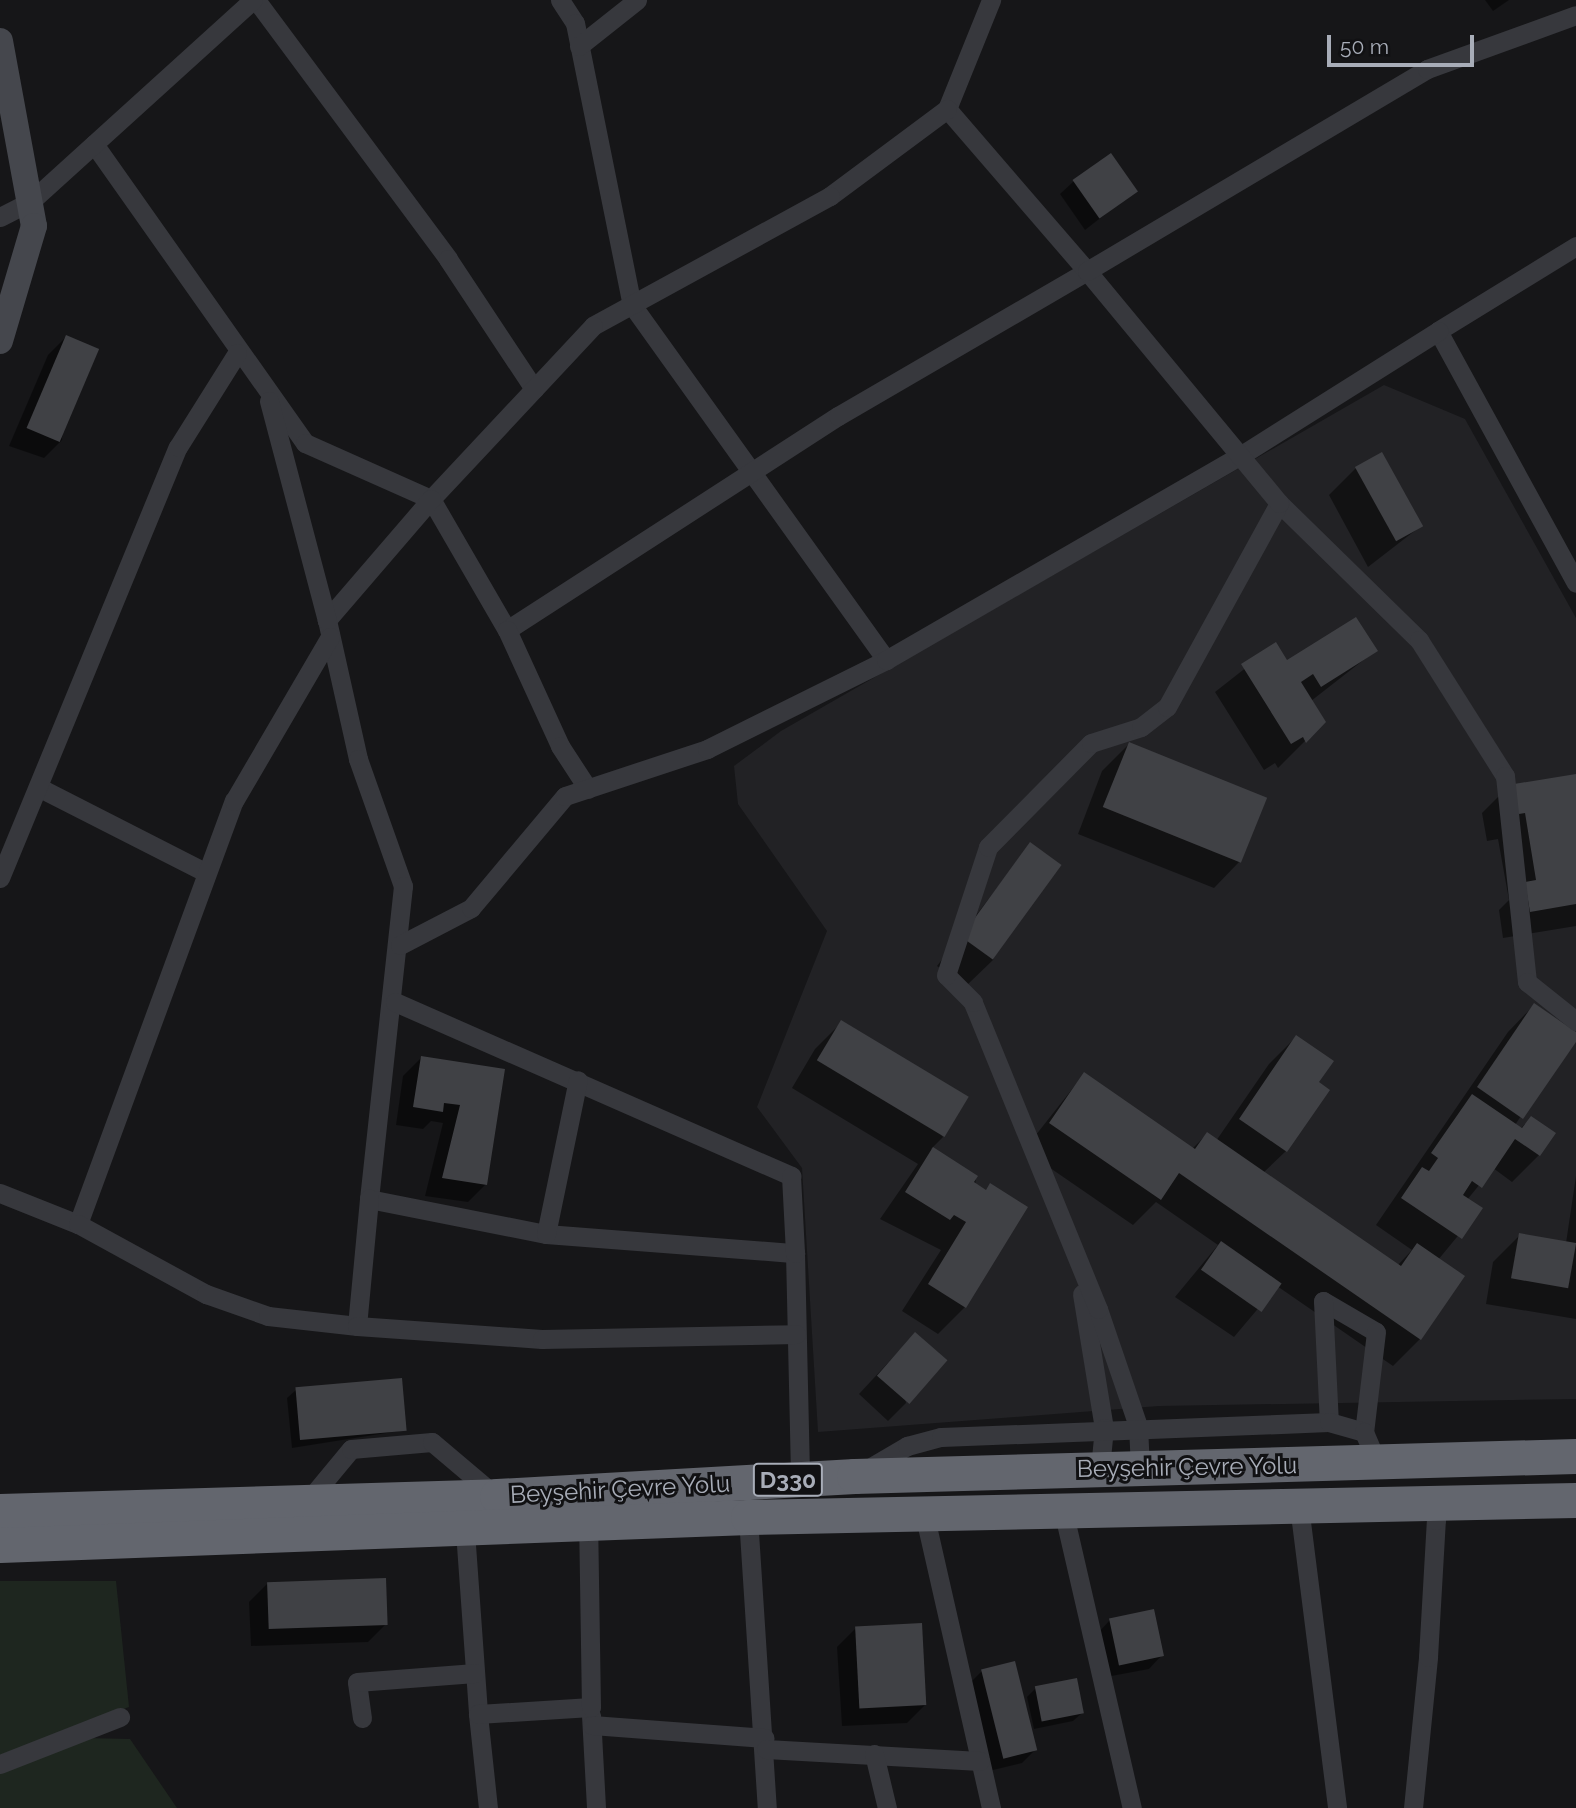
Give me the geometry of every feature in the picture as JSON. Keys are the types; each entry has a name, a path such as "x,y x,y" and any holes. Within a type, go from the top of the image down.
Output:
{"highway":[{"name":"Beyşehir Çevre Yolu","path":"0,1511 497,1496 854,1476 1576,1456"},
{"name":"Beyşehir Çevre Yolu","path":"0,1545 466,1531 588,1522 748,1517 1576,1500"}],"street":[{"path":"0,217 30,202 255,0 448,259 534,389"},
{"path":"560,0 579,46 632,305 886,660"},
{"path":"579,46 637,0"},
{"path":"78,1224 205,872 234,801 328,628 431,499 593,326 830,196 947,109 991,0"},
{"path":"507,630 754,472 1427,69 1576,15"},
{"path":"0,41 34,226 0,341"},
{"path":"947,109 1243,454 1279,503 1419,640 1505,776 1527,982 1576,1021"},
{"path":"94,144 237,353 304,443 431,499 507,630 560,746 588,789"},
{"path":"400,945 471,908 565,796 707,749 886,660 1243,454 1576,246"},
{"path":"1438,331 1576,583"},
{"path":"0,878 178,447 237,353"},
{"path":"267,394 328,628 358,759 403,886 395,1002 369,1199 357,1326"},
{"path":"1140,1468 1138,1426 1073,1255 973,1002 946,975 988,847 1091,743 1141,727 1167,706 1279,503"},
{"path":"38,787 205,872"},
{"path":"395,1002 578,1080 791,1176 800,1479"},
{"path":"546,1234 578,1080"},
{"path":"0,1193 78,1224 206,1294 268,1316 357,1326 542,1339 796,1334"},
{"path":"369,1199 546,1234 795,1253"},
{"path":"1073,1255 1104,1428 1100,1468"},
{"path":"1329,1422 1323,1301 1376,1332 1364,1432 1377,1463"},
{"path":"854,1476 907,1446 941,1437 1138,1426 1329,1422 1364,1432"},
{"path":"307,1502 351,1449 432,1442 497,1496"},
{"path":"1413,1808 1428,1657 1436,1520 1431,1503"},
{"path":"1299,1506 1337,1808"},
{"path":"1063,1510 1132,1808"},
{"path":"924,1513 991,1808"},
{"path":"748,1517 766,1744 767,1808"},
{"path":"588,1522 591,1716 596,1808"},
{"path":"466,1531 478,1714 488,1808"},
{"path":"362,1718 357,1682 475,1673"},
{"path":"478,1714 591,1716 766,1744 981,1761"},
{"path":"0,1764 120,1717"},
{"path":"874,1754 887,1808"}],"shaded area":[{"path":"1384,385 1465,419 1576,618 1576,1399 1159,1406 818,1432 802,1168 757,1107 827,931 738,804 734,766 781,731"},
{"path":"0,1581 116,1581 129,1707 0,1755"},
{"path":"84,1738 130,1739 177,1808 0,1808 0,1773"}],"building":[{"path":"1111,153 1138,192 1099,218 1072,180"},
{"path":"66,335 99,349 60,442 27,428"},
{"path":"1382,452 1423,526 1396,541 1355,467"},
{"path":"1356,617 1378,651 1321,687 1313,674 1301,682 1326,722 1306,743 1303,737 1291,744 1241,664 1276,642 1287,660"},
{"path":"1129,742 1267,798 1241,863 1103,807"},
{"path":"1576,774 1576,904 1530,912 1525,882 1536,880 1525,813 1513,815 1508,785"},
{"path":"1030,842 1062,865 993,960 961,937"},
{"path":"1534,1003 1576,1032 1576,1042 1523,1119 1477,1087"},
{"path":"841,1020 969,1097 945,1137 817,1060"},
{"path":"1296,1035 1334,1061 1319,1082 1330,1090 1287,1152 1239,1119"},
{"path":"421,1056 505,1069 487,1185 442,1178 460,1105 444,1103 443,1112 413,1107"},
{"path":"1084,1072 1195,1149 1207,1132 1401,1266 1417,1243 1465,1276 1421,1340 1179,1173 1161,1200 1049,1123"},
{"path":"1472,1094 1522,1128 1531,1116 1556,1133 1540,1156 1515,1139 1482,1188 1472,1181 1463,1195 1483,1208 1462,1239 1401,1198 1422,1167 1429,1171 1438,1158 1431,1153"},
{"path":"933,1147 978,1176 974,1182 986,1190 990,1183 1028,1207 966,1308 928,1284 966,1222 954,1215 950,1220 905,1192"},
{"path":"1519,1233 1576,1243 1568,1288 1511,1278"},
{"path":"1221,1241 1282,1283 1262,1312 1201,1270"},
{"path":"915,1332 947,1360 909,1404 877,1376"},
{"path":"402,1378 407,1431 300,1440 295,1387"},
{"path":"386,1578 388,1625 269,1629 267,1582"},
{"path":"1154,1609 1164,1656 1119,1666 1109,1619"},
{"path":"922,1623 926,1705 859,1708 855,1627"},
{"path":"1015,1661 1037,1750 1003,1759 981,1669"},
{"path":"1077,1678 1084,1713 1042,1722 1035,1686"}]}
